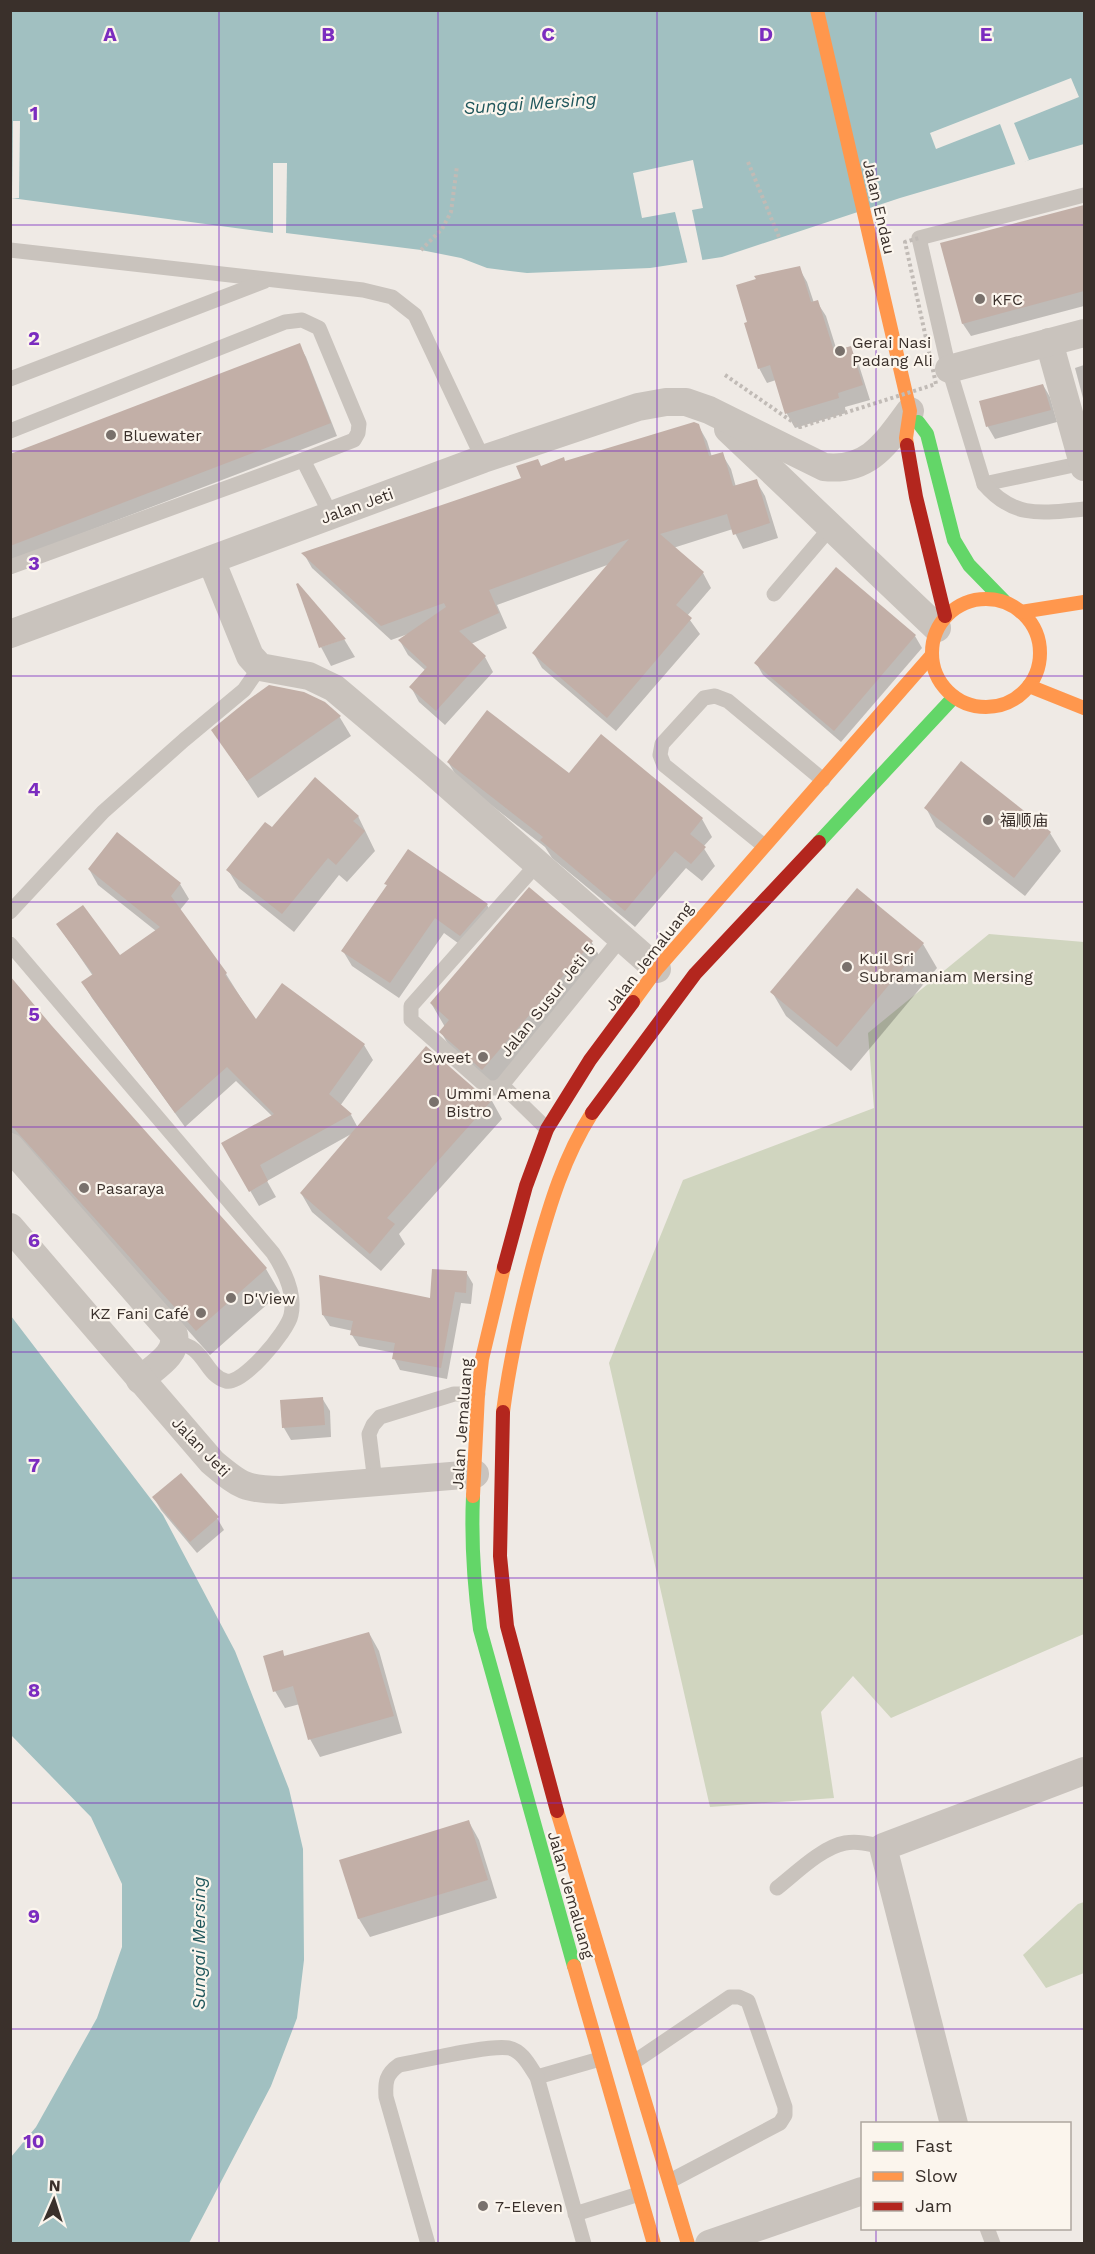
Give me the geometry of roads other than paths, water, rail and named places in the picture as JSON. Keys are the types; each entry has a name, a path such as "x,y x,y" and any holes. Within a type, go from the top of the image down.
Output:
{"main road":[{"name":"Jalan Endau","path":"817,10 910,411 906,438 941,622"},
{"name":"Jalan Endau","path":"910,411 927,434 954,540 969,565 1004,602"},
{"path":"983,599 1004,602 1021,612 1034,627 1039,641 1040,657 1037,672 1029,686 1011,701 988,707 965,703 942,686 934,671 931,656 932,642 941,622 962,604 983,599"},
{"path":"1021,612 1084,602"},
{"name":"Jalan Jemaluang","path":"654,2244 480,1629 472,1557 472,1521 478,1394 482,1359 502,1269 526,1186 548,1129 590,1060 657,969 931,656"},
{"path":"1029,686 1084,708"},
{"name":"Jalan Jemaluang","path":"688,2244 568,1849 507,1626 500,1557 503,1414 510,1361 552,1196 569,1152 591,1115 694,974 954,697"}],"street":[{"path":"949,369 1084,333"},
{"path":"1049,342 1084,465"},
{"name":"Jalan Jeti","path":"10,634 483,459 638,407 666,402 686,402 709,410 824,466 837,468 865,460 881,448 910,411"},
{"path":"709,410 831,527 941,622"},
{"path":"211,560 250,656 260,667 309,676 334,688 431,770 657,969"},
{"path":"10,1147 174,1335 176,1343 173,1351 140,1380"},
{"name":"Jalan Jeti","path":"10,1227 212,1462 238,1484 255,1489 281,1490 475,1474"},
{"path":"953,2122 883,1847 1084,1771"},
{"path":"710,2244 861,2191"}],"lane":[{"path":"1084,195 919,238 949,369 984,484 1003,503 1020,510 1038,514 1084,509"},
{"path":"10,250 363,290 392,297 415,315 483,459"},
{"path":"10,379 269,280"},
{"path":"10,431 285,322 302,320 319,328 359,424 354,440 10,567"},
{"path":"303,460 331,515"},
{"path":"984,484 1084,465"},
{"path":"774,594 831,527"},
{"path":"10,912 103,812 244,690 260,667"},
{"path":"764,846 664,765 660,754 662,744 704,698 715,696 728,701 823,780"},
{"path":"537,863 411,1006 410,1012 411,1020 488,1088 502,1085 548,1129"},
{"name":"Jalan Susur Jeti 5","path":"502,1085 622,937"},
{"path":"10,945 273,1253 285,1272 292,1313 287,1327 279,1339 238,1380 228,1382 219,1378 194,1348 176,1343"},
{"path":"375,1482 369,1434 373,1425 381,1417 454,1394 478,1394"},
{"path":"777,1888 825,1851 843,1843 862,1843 883,1847"},
{"path":"634,2062 730,1997 739,1997 748,2001 785,2107 785,2115 780,2123 670,2181"},
{"path":"428,2244 386,2097 385,2083 389,2072 399,2065 493,2048 510,2048 524,2057 537,2078 584,2244"},
{"path":"537,2078 600,2059"},
{"path":"575,2214 639,2194"},
{"path":"987,2230 993,2244"}],"water":[{"name":"Sungai Mersing","path":"11,11 1084,11 1084,144 900,198 722,257 650,268 527,273 487,268 461,258 421,250 11,198"},
{"name":"Sungai Mersing","path":"11,1316 163,1515 235,1651 289,1789 303,1849 304,1960 297,2018 271,2086 189,2243 11,2243 11,2157 36,2127 97,2018 122,1947 122,1884 91,1817 11,1735"}],"place":[{"name":"KFC","path":"980,299"},
{"name":"Gerai Nasi Padang Ali","path":"840,351"},
{"name":"Bluewater","path":"111,435"},
{"name":"福顺庙","path":"988,820"},
{"name":"Kuil Sri Subramaniam Mersing","path":"847,967"},
{"name":"Sweet","path":"483,1057"},
{"name":"Ummi Amena Bistro","path":"434,1102"},
{"name":"Pasaraya","path":"84,1188"},
{"name":"D'View","path":"231,1298"},
{"name":"KZ Fani Café","path":"201,1313"},
{"name":"7-Eleven","path":"483,2206"}]}
